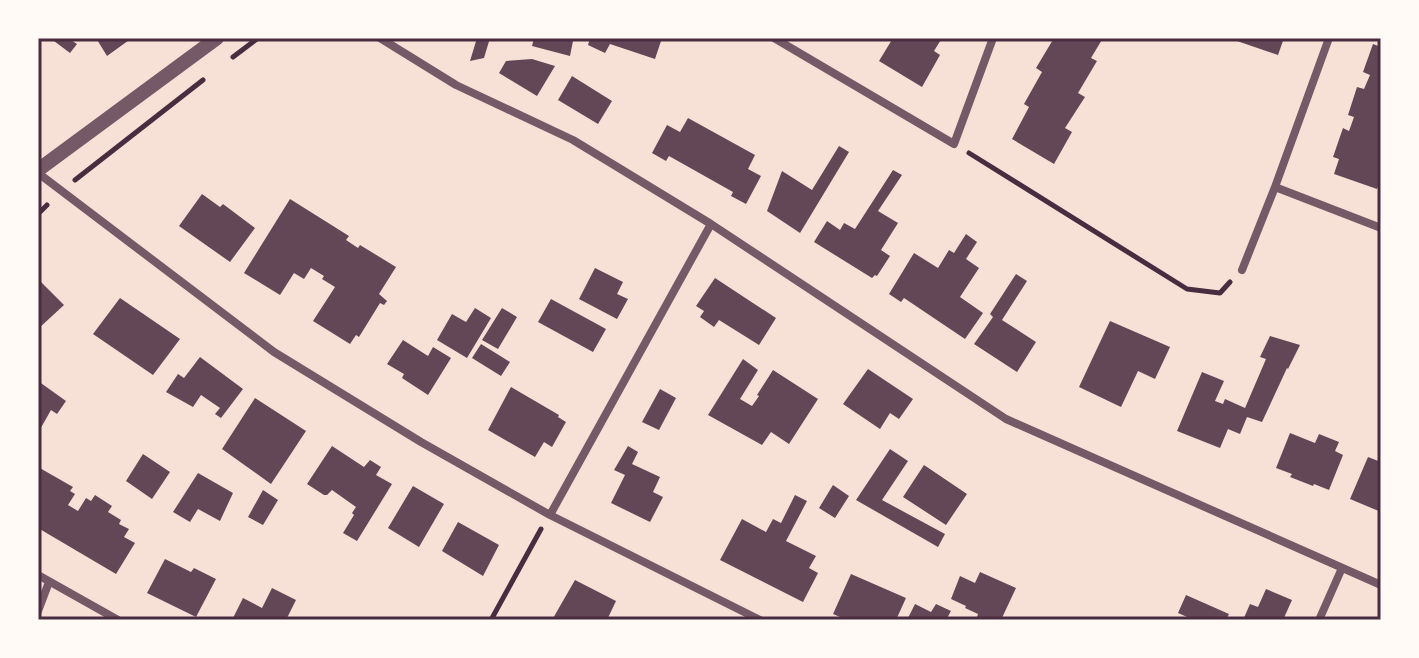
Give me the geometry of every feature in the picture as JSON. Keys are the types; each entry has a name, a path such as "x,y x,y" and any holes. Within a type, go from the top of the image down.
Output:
{"street":[{"path":"217,38 38,172 274,352 421,442 550,515 760,620"},
{"path":"380,38 456,85 573,140 711,224 1006,419 1381,585"},
{"path":"774,38 954,144 993,38"},
{"path":"1242,270 1329,38"},
{"path":"1275,187 1381,228"},
{"path":"550,515 711,224"},
{"path":"1319,620 1342,568"},
{"path":"38,575 118,620"},
{"path":"38,611 49,582"}],"path":[{"path":"233,57 258,38"},
{"path":"38,214 60,191 208,76"},
{"path":"954,144 1187,289 1220,293 1242,270"},
{"path":"491,620 550,515"}],"building":[{"path":"50,38 68,38 77,44 70,53"},
{"path":"96,38 132,38 107,56"},
{"path":"477,38 490,38 484,58 470,61"},
{"path":"534,38 573,41 570,56 532,46"},
{"path":"590,38 662,38 655,59 610,44 605,53 588,45"},
{"path":"893,38 942,38 934,51 940,55 922,87 879,61"},
{"path":"1054,38 1103,38 1091,58 1097,61 1078,93 1085,97 1065,128 1072,132 1054,164 1012,139 1029,107 1024,104 1042,72 1036,68"},
{"path":"1238,38 1284,38 1278,55 1237,41"},
{"path":"1373,44 1381,47 1381,179 1377,189 1334,174 1339,159 1333,157 1343,128 1349,131 1354,117 1348,115 1357,87 1364,89 1370,75 1363,72"},
{"path":"532,59 555,66 537,96 499,73 506,61"},
{"path":"572,76 612,101 598,124 558,100"},
{"path":"688,118 755,155 748,169 761,176 746,204 731,196 733,192 669,156 666,161 652,153 667,125 680,132"},
{"path":"839,146 849,152 800,233 767,211 782,171 812,190"},
{"path":"893,170 902,175 878,211 898,223 881,250 890,256 877,276 872,278 814,242 827,221 840,230 844,223 855,229"},
{"path":"202,194 220,207 223,204 255,228 230,262 179,226"},
{"path":"290,199 349,236 346,240 358,248 360,245 396,267 379,294 387,301 384,305 380,303 359,337 356,335 350,344 313,321 335,287 322,279 324,276 311,268 304,279 294,273 280,295 244,273"},
{"path":"966,234 977,242 966,259 979,268 960,297 983,313 965,339 904,298 901,302 889,294 914,253 938,268 949,250 954,253"},
{"path":"595,268 623,282 617,294 628,299 617,319 579,299"},
{"path":"1016,274 1027,281 1002,320 1036,342 1017,372 974,344 993,317 990,314"},
{"path":"715,278 776,318 759,345 719,320 714,327 700,317 704,311 696,306"},
{"path":"38,279 64,305 38,329"},
{"path":"120,298 180,339 153,375 93,334"},
{"path":"551,299 606,329 593,352 538,322"},
{"path":"475,308 491,318 467,358 437,340 452,314 466,322"},
{"path":"502,308 517,317 498,349 482,340"},
{"path":"1110,321 1170,347 1155,379 1138,371 1121,407 1079,387"},
{"path":"1270,336 1300,345 1262,422 1247,417 1240,434 1228,429 1220,448 1177,431 1202,372 1224,381 1215,401 1223,404 1225,399 1245,408 1266,359 1260,357"},
{"path":"403,340 428,356 433,347 451,358 428,395 387,364"},
{"path":"481,344 510,362 501,376 472,358"},
{"path":"200,357 243,389 221,418 215,414 220,408 201,395 193,407 166,392 178,374 184,378"},
{"path":"743,359 758,370 740,399 752,406 773,370 818,399 789,444 771,432 762,445 708,415"},
{"path":"868,369 913,399 899,419 890,413 880,429 843,404"},
{"path":"38,381 66,401 57,414 51,410 38,433"},
{"path":"511,387 566,422 552,447 544,442 535,457 488,430"},
{"path":"660,389 676,398 659,430 642,422"},
{"path":"255,398 306,431 271,484 222,449"},
{"path":"1290,433 1315,443 1319,434 1339,442 1335,451 1343,455 1329,490 1290,477 1292,474 1276,468"},
{"path":"332,446 364,467 370,460 381,467 376,475 392,484 357,541 343,533 356,507 332,490 324,495 307,484"},
{"path":"628,446 638,452 632,464 660,477 653,492 663,497 650,522 611,503 625,475 614,470"},
{"path":"890,449 908,461 882,500 945,534 938,547 856,500"},
{"path":"143,454 170,472 152,499 126,481"},
{"path":"1368,457 1381,462 1381,512 1350,499"},
{"path":"924,465 967,494 946,525 903,497"},
{"path":"38,467 73,487 70,491 75,494 68,505 78,511 86,498 91,501 95,495 112,506 108,512 121,520 119,524 129,529 124,537 135,543 116,574 38,528"},
{"path":"198,473 233,493 220,521 198,509 190,522 173,512"},
{"path":"833,485 849,496 835,518 819,508"},
{"path":"413,486 444,504 419,547 388,528"},
{"path":"263,490 278,500 263,525 248,517"},
{"path":"795,495 807,501 786,541 816,556 809,568 818,573 803,602 720,560 742,519 766,532 773,519 781,523"},
{"path":"458,522 499,545 483,576 442,551"},
{"path":"165,559 191,572 194,568 216,579 196,617 147,593"},
{"path":"980,572 1016,588 1001,620 976,620 978,614 951,599 960,576 975,583"},
{"path":"851,574 906,598 896,620 847,620 833,614"},
{"path":"575,580 616,601 607,620 552,620"},
{"path":"272,588 296,600 286,620 232,620 243,598 262,608"},
{"path":"1266,589 1292,600 1283,620 1243,620 1250,604 1258,607"},
{"path":"1186,595 1229,614 1226,620 1194,620 1178,613"},
{"path":"915,604 931,612 936,604 951,611 946,620 907,620"}]}
